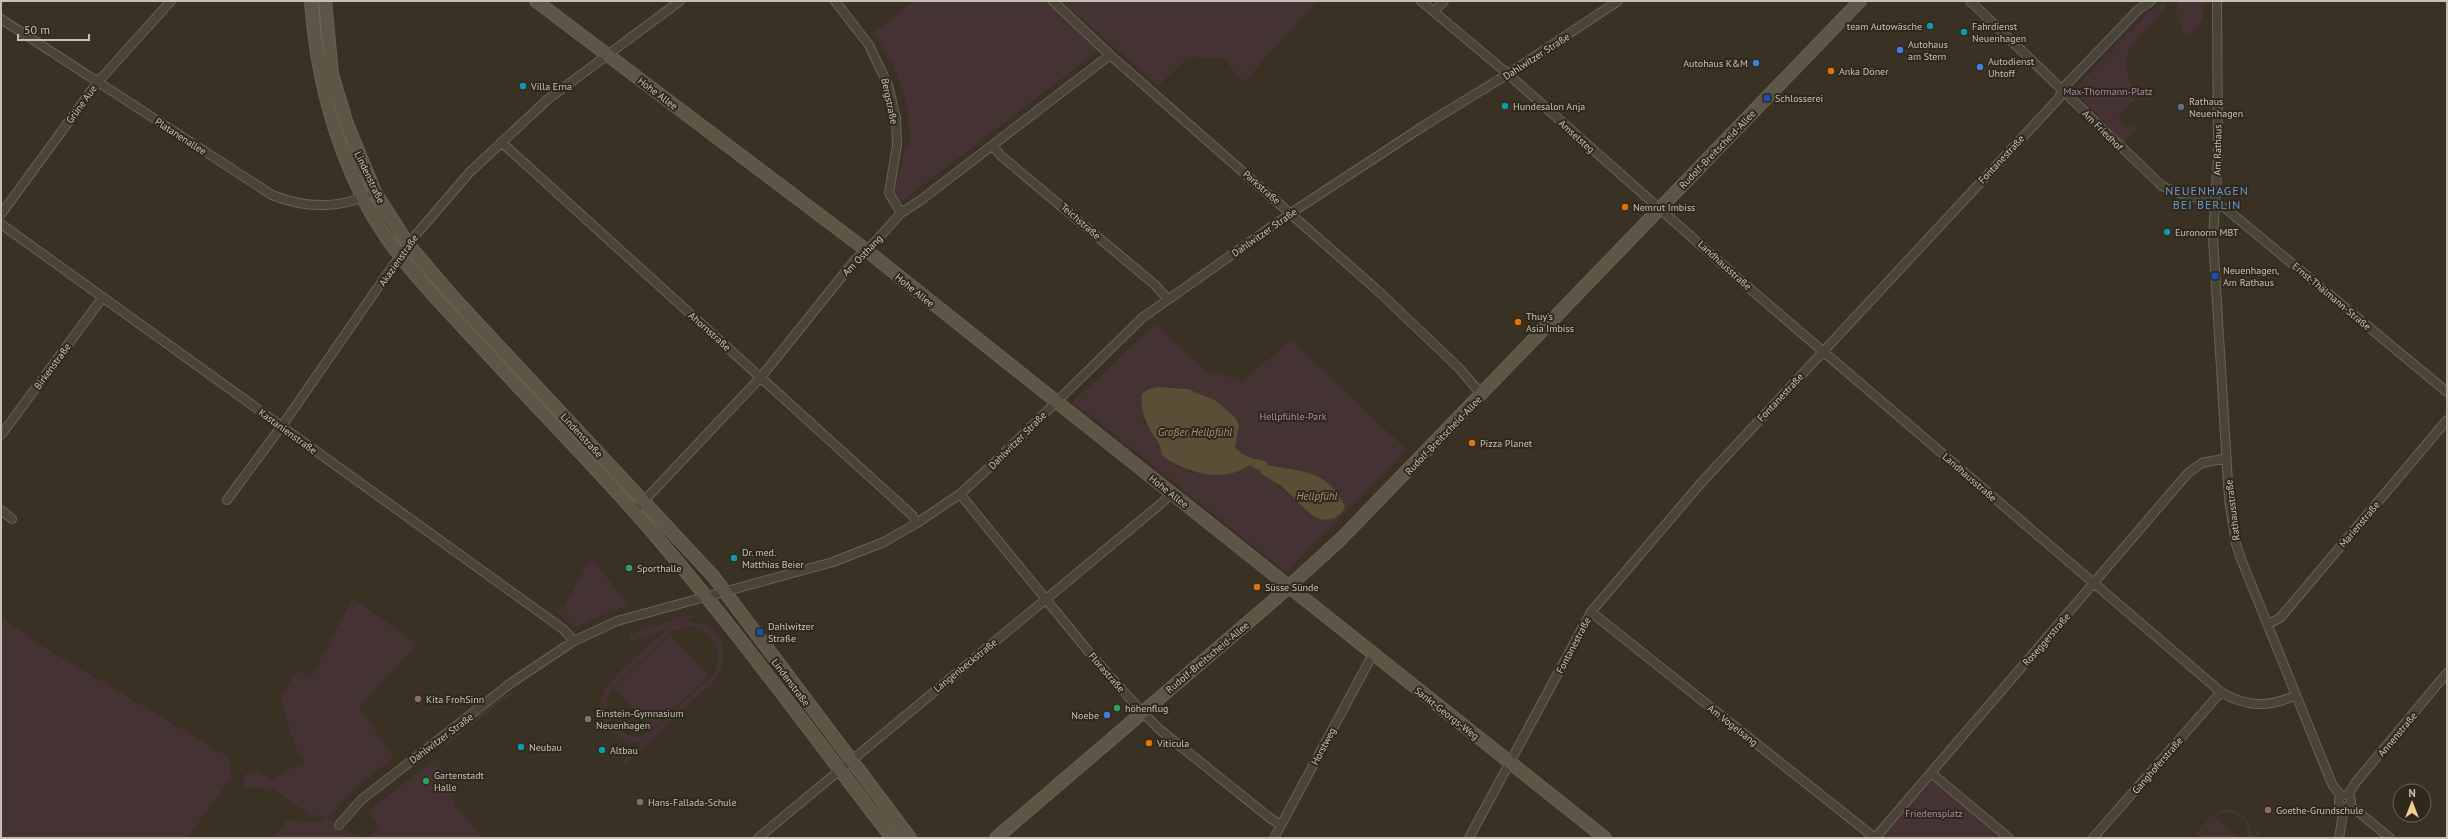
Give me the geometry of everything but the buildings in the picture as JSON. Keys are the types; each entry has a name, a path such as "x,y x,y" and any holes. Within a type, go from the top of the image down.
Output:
{"street":[{"name":"Grüne Aue","path":"1,214 97,83 171,1"},
{"name":"Lindenstraße","path":"311,1 316,50 327,105 336,133 363,197 400,256 440,303 634,510 708,597 892,838"},
{"name":"Lindenstraße","path":"324,1 328,42 340,102 360,159 375,192 408,244 452,297 643,502 704,565 910,838"},
{"name":"Hohe Allee","path":"536,1 866,250 1289,587"},
{"name":"Akazienstraße","path":"226,500 281,426 408,244 441,204 501,142 547,100 609,56 680,1"},
{"name":"Bergstraße","path":"836,1 868,45 888,85 896,118 896,145 890,193 901,213"},
{"name":"Parkstraße","path":"1053,1 1110,55 1291,213 1425,336 1458,368 1482,395"},
{"name":"Amselsteg","path":"1421,1 1508,74 1659,210"},
{"path":"1434,12 1444,1"},
{"name":"Dahlwitzer Straße","path":"339,825 361,800 511,682 574,641 617,621 833,562 884,542 917,524 960,494 992,465 1142,318 1167,298 1291,213 1425,125 1508,74 1618,1"},
{"name":"Rudolf-Breitscheid-Allee","path":"996,838 1289,587 1387,493 1860,1"},
{"name":"Am Friedhof","path":"1970,1 2162,186 2181,195 2215,202"},
{"name":"Fontanestraße","path":"1470,838 1591,612 1701,483 2059,98 2062,89 2138,10 2151,1"},
{"name":"Am Rathaus","path":"2215,202 2218,156 2217,1"},
{"name":"Platanenallee","path":"1,19 258,187 278,197 298,204 313,206 363,197 375,192"},
{"name":"Am Osthang","path":"634,510 761,377 855,260 901,213 921,200 993,146 1110,55"},
{"name":"Ahornstraße","path":"501,142 912,515 917,524"},
{"name":"Teichstraße","path":"993,146 1000,155 1154,284 1167,298"},
{"name":"Ernst-Thälmann-Straße","path":"2215,202 2247,225 2447,392"},
{"name":"Rathausstraße","path":"2215,202 2213,238 2229,499 2236,544 2332,784 2345,796 2339,801 2347,806 2339,838"},
{"name":"Landhausstraße","path":"1659,210 2221,692 2236,701 2260,705 2275,703 2296,695"},
{"name":"Kastanienstraße","path":"1,224 563,629 574,641"},
{"name":"Birkenstraße","path":"1,435 103,297"},
{"name":"Marienstraße","path":"2268,624 2280,618 2447,420"},
{"name":"Roseggerstraße","path":"1875,838 2194,467 2209,460 2227,458"},
{"name":"Langenbeckstraße","path":"758,838 1162,502 1171,492"},
{"name":"Florastraße","path":"960,494 1093,657 1142,712 1181,747 1270,818 1281,824"},
{"path":"1,510 12,518"},
{"name":"Sankt-Georgs-Weg","path":"1289,587 1605,838"},
{"name":"Am Vogelsang","path":"1591,612 1875,838"},
{"name":"Horstweg","path":"1274,838 1373,654"},
{"name":"Annenstraße","path":"2345,796 2447,673"},
{"name":"Ganghoferstraße","path":"2093,838 2221,692"},
{"path":"1931,773 2009,838"},
{"path":"2347,806 2390,838"}],"green space":[{"path":"915,1 1046,1 1099,50 901,202 895,191 905,147 910,143 907,103 892,62 873,33"},
{"path":"1062,1 1317,1 1243,83 1224,58 1188,57 1158,86"},
{"name":"Max-Thormann-Platz","path":"2168,1 2161,13 2134,43 2128,54 2126,65 2129,78 2140,94 2118,117 2127,127 2134,123 2138,128 2124,142 2077,94 2078,86 2146,15 2158,5"},
{"path":"2178,1 2203,1 2203,19 2191,36 2185,35 2176,12"},
{"name":"Hellpfühle-Park","path":"1155,324 1205,370 1243,381 1291,340 1407,450 1286,572 1073,402","holes":["1157,387 1170,389 1238,431 1235,448 1241,453 1258,461 1243,470 1193,473 1170,462 1162,454 1160,445 1142,416","1264,464 1309,472 1293,498 1260,472"]},
{"path":"591,558 629,605 599,616 576,627 554,611 563,609"},
{"path":"353,598 417,644 359,707 394,758 362,782 327,818 359,838 273,838 288,819 312,823 326,818 309,814 273,789 242,787 245,774 257,771 273,780 298,764 305,763 295,746 280,698 297,671 311,677"},
{"path":"693,614 694,618 686,622 698,623 708,627 715,633 721,641 723,660 720,670 714,680 625,765 622,761 643,742 622,739 617,737 609,730 604,722 600,708 602,695 609,684 624,668 670,627 632,641 629,634","holes":["690,626 699,629 711,638 718,651 718,659 713,675 654,730 642,736 627,735 611,724 606,710 609,692 670,632"]},
{"path":"1,616 34,641 228,757 232,777 187,838 1,838"},
{"path":"670,635 709,676 653,728 614,688"},
{"path":"509,692 513,693 447,745 445,740"},
{"name":"Gartenstadt Halle","path":"437,757 455,805 481,837 367,838 380,828 369,811"},
{"name":"Friedensplatz","path":"1932,779 2003,838 1879,838"},
{"path":"2223,809 2235,811 2244,816 2250,825 2252,837 2258,831 2261,834 2257,838 2248,838 2246,822 2231,813 2224,813 2213,819 2198,838 2193,838 2211,816"},
{"path":"2215,818 2239,838 2199,838"}],"water":[{"name":"Großer Hellpfühl","path":"1157,387 1188,389 1216,401 1235,417 1239,425 1235,448 1241,453 1258,461 1257,466 1250,465 1233,473 1215,475 1189,469 1165,458 1159,444 1145,420 1142,408 1142,394 1147,390"},
{"name":"Hellpfühl","path":"1264,464 1301,471 1320,478 1329,484 1337,493 1345,506 1343,511 1336,517 1327,520 1313,516 1281,486 1260,473"}],"waterway":[{"path":"1257,464 1263,466"}],"place":[{"name":"team Autowäsche","path":"1930,26"},
{"name":"Fahrdienst Neuenhagen","path":"1964,32"},
{"name":"Autohaus am Stern","path":"1900,50"},
{"name":"Autohaus K&M","path":"1756,63"},
{"name":"Autodienst Uhtoff","path":"1980,67"},
{"name":"Anka Döner","path":"1831,71"},
{"name":"Villa Erna","path":"523,86"},
{"name":"Schlosserei","path":"1767,98"},
{"name":"Hundesalon Anja","path":"1505,106"},
{"name":"Rathaus Neuenhagen","path":"2181,107"},
{"name":"Nemrut Imbiss","path":"1625,207"},
{"name":"Euronorm MBT","path":"2167,232"},
{"name":"Neuenhagen, Am Rathaus","path":"2215,276"},
{"name":"Thuy's Asia Imbiss","path":"1518,322"},
{"name":"Pizza Planet","path":"1472,443"},
{"name":"Dr. med. Matthias Beier","path":"734,558"},
{"name":"Sporthalle","path":"629,568"},
{"name":"Süsse Sünde","path":"1257,587"},
{"name":"Dahlwitzer Straße","path":"760,632"},
{"name":"Kita FrohSinn","path":"418,699"},
{"name":"höhenflug","path":"1117,708"},
{"name":"Noebe","path":"1107,715"},
{"name":"Einstein-Gymnasium Neuenhagen","path":"588,719"},
{"name":"Viticula","path":"1149,743"},
{"name":"Neubau","path":"521,747"},
{"name":"Altbau","path":"602,750"},
{"name":"Gartenstadt Halle","path":"426,781"},
{"name":"Hans-Fallada-Schule","path":"640,802"},
{"name":"Goethe-Grundschule","path":"2268,810"}],"district":[{"name":"NEUENHAGEN BEI BERLIN","path":"2207,198"}]}
